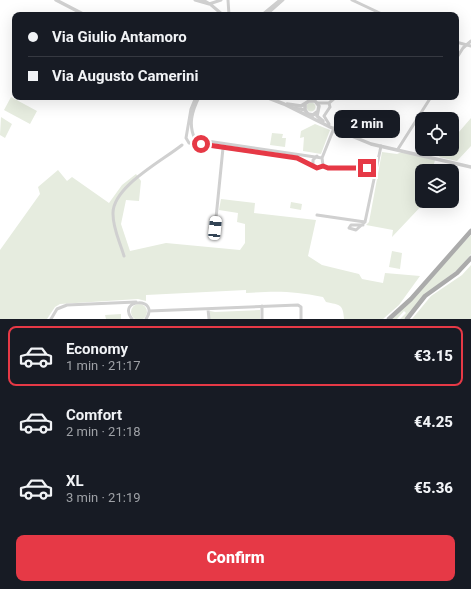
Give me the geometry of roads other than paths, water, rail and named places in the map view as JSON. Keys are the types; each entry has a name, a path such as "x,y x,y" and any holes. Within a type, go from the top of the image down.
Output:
{"main road":[{"path":"389,319 413,297 471,232"},
{"path":"407,319 427,294 457,273 471,258"}],"street":[{"path":"56,0 79,12"},
{"path":"195,0 210,4 221,0"},
{"path":"203,0 219,12"},
{"path":"228,0 230,12"},
{"path":"266,12 280,0"},
{"path":"269,12 283,0"},
{"path":"352,0 378,12"},
{"path":"459,55 471,41"},
{"path":"459,43 471,46"},
{"path":"191,143 194,136 191,130 191,124 196,100"},
{"path":"182,145 186,137 191,109 196,100"},
{"path":"274,100 361,140 471,167"},
{"path":"284,104 301,106 312,100 317,103 329,103 333,100"},
{"path":"398,149 429,100"},
{"path":"305,110 306,103"},
{"path":"317,103 319,107 317,112 319,119 334,128"},
{"path":"329,103 330,107 324,115 329,124"},
{"path":"289,106 305,110 319,122"},
{"path":"310,115 317,112"},
{"path":"323,166 324,162 322,158 334,128"},
{"path":"186,137 190,134 207,141 317,156 322,158"},
{"path":"186,137 187,142 191,143"},
{"path":"124,256 113,220 113,208 117,197 126,187 182,145 191,143 297,158 318,168 323,166 328,168 364,168 376,170"},
{"path":"351,225 348,230 356,230 364,224 381,146"},
{"path":"215,228 223,148"},
{"path":"313,166 313,160 317,156"},
{"path":"317,215 364,224"},
{"path":"346,224 364,224"},
{"path":"132,319 129,315 129,309 136,302"},
{"path":"51,319 56,311 64,306 136,302 144,304 148,311 146,319"},
{"path":"121,303 129,309"},
{"path":"148,311 300,305 302,319"},
{"path":"262,306 262,319"},
{"path":"208,309 209,319"}]}
